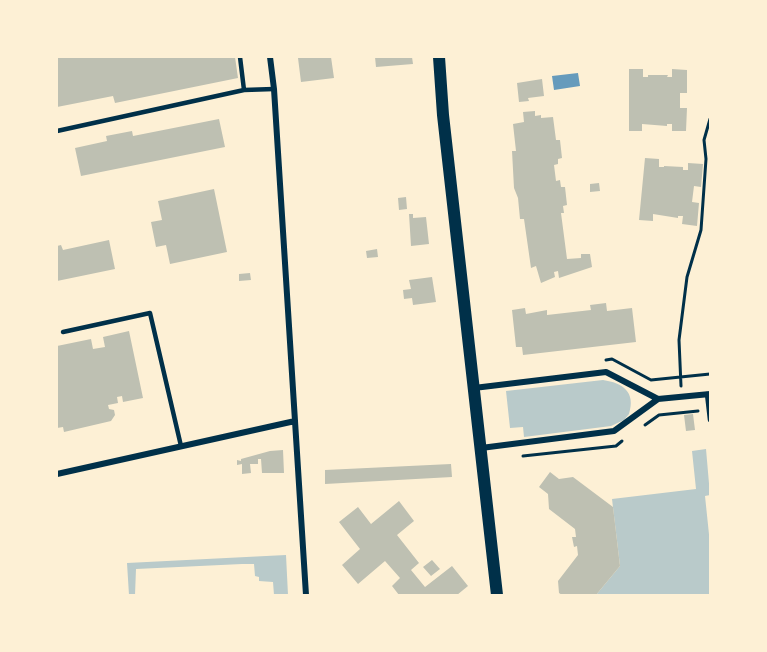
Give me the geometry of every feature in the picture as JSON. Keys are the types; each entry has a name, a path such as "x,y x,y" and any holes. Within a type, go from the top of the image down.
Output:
{"main road":[{"path":"439,57 443,115 497,595"}],"street":[{"path":"270,57 274,89 306,595"},
{"path":"474,388 606,372 658,399"},
{"path":"481,448 614,431 658,399 708,394"},
{"path":"57,474 295,421"}],"lane":[{"path":"240,57 244,90"},
{"path":"57,131 244,90 274,89"},
{"path":"63,332 150,313 180,446"},
{"path":"708,394 710,420"}],"path":[{"path":"682,397 679,340 687,277 701,230 706,159 704,140 710,119"}],"shaded area":[{"path":"603,380 622,386 629,394 631,406 624,420 611,426 524,437 523,427 510,428 506,391"},
{"path":"706,449 710,495 705,496 710,544 710,595 596,595 620,566 612,499 696,489 692,451"},
{"path":"286,555 288,595 274,595 273,582 259,581 259,577 255,576 254,564 242,564 136,569 135,595 129,595 127,563"}],"water":[{"path":"578,73 580,86 554,90 552,76"}],"building":[{"path":"57,57 235,57 238,78 115,103 113,96 57,107"},
{"path":"331,57 334,78 301,82 298,58"},
{"path":"375,57 412,57 413,64 376,67"},
{"path":"629,69 643,69 643,77 668,75 667,77 672,77 672,69 687,70 687,93 680,93 680,108 687,108 686,131 672,131 672,124 667,124 667,126 642,124 642,131 629,131"},
{"path":"542,79 544,96 519,102 517,83"},
{"path":"535,111 535,116 541,115 541,118 553,117 556,140 560,140 562,158 558,159 558,164 554,165 556,181 560,180 561,187 565,187 567,205 563,206 564,213 561,213 567,259 581,258 581,254 590,254 592,267 559,278 558,271 554,272 555,277 541,283 536,266 531,268 524,219 520,219 518,198 514,188 512,151 516,151 513,124 524,122 523,112"},
{"path":"219,119 225,147 81,176 75,148 107,141 106,136 132,131 133,136"},
{"path":"645,158 659,159 659,167 683,167 683,170 688,170 688,163 703,164 701,187 694,186 692,202 699,203 697,226 682,224 683,216 678,216 678,218 653,214 653,221 639,220"},
{"path":"599,183 600,191 590,192 590,184"},
{"path":"214,189 227,252 170,264 166,245 156,247 151,222 162,220 158,201"},
{"path":"406,197 407,209 399,210 398,198"},
{"path":"409,214 413,214 413,218 426,217 429,244 411,246"},
{"path":"109,240 115,269 57,281 57,246 61,245 63,250"},
{"path":"377,249 378,257 367,258 366,251"},
{"path":"250,273 251,280 239,281 239,274"},
{"path":"432,277 436,302 413,305 412,298 404,299 403,290 411,289 409,280"},
{"path":"606,303 607,311 632,308 636,342 523,355 522,347 516,347 512,310 525,308 526,314 547,310 547,315 591,310 590,305"},
{"path":"129,331 143,398 123,402 122,396 117,397 118,403 108,405 109,409 114,410 115,415 111,421 64,432 63,427 57,428 57,346 91,339 93,349 105,347 103,337"},
{"path":"693,414 695,430 686,431 684,415"},
{"path":"283,450 284,473 262,473 261,459 258,459 258,464 250,464 251,473 242,474 242,464 237,465 237,460 241,461 241,459 270,451"},
{"path":"451,464 452,477 325,484 325,470"},
{"path":"550,472 559,479 573,477 613,507 620,566 596,595 562,595 559,593 558,581 578,555 577,546 574,547 572,537 576,537 575,529 549,509 548,494 539,487"},
{"path":"399,501 414,521 397,535 419,563 411,570 425,587 452,566 468,586 457,595 399,595 392,586 400,578 385,561 358,584 342,565 360,549 339,522 358,507 371,524"},
{"path":"432,560 440,569 431,576 423,567"}]}
